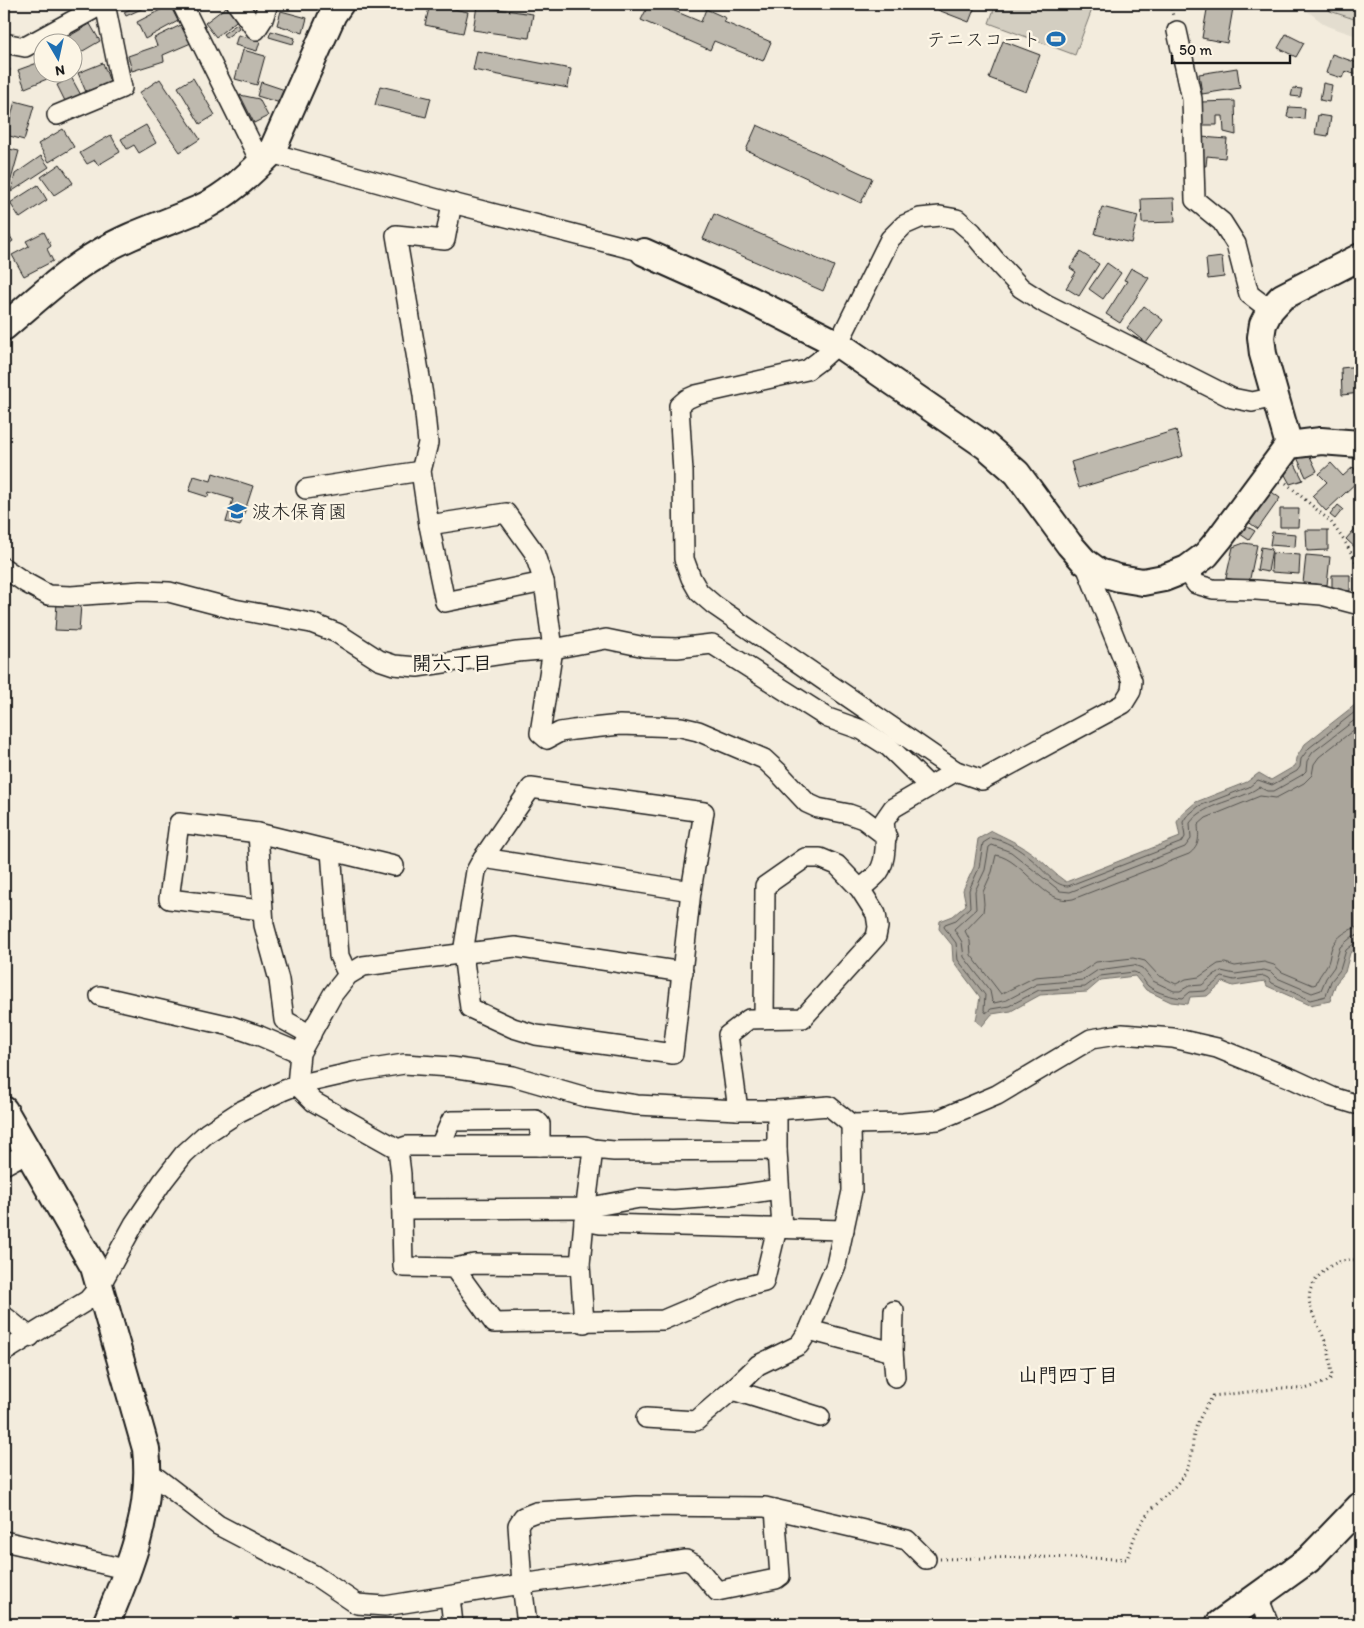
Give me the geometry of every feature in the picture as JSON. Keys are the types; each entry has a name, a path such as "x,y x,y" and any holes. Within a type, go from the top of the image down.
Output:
{"street":[{"path":"4,44 25,47 104,4 122,88 58,115"},
{"path":"182,4 256,153 271,153 452,204 644,252 749,299 838,344 986,446 1018,473 1069,544 1099,572 1118,578 1143,582 1164,578 1187,569 1206,555 1220,538 1289,445 1321,441 1360,444"},
{"path":"237,4 256,30 263,19 268,4"},
{"path":"4,327 72,271 98,253 134,235 200,208 234,187 254,170 271,153 333,14 340,4"},
{"path":"1177,31 1192,99 1196,200 1222,222 1236,244 1249,294 1270,310"},
{"path":"452,204 445,240 396,236 423,395 428,443 421,471 429,525 445,602 544,582"},
{"path":"1084,560 1132,681 1131,691 1123,704 982,780 956,771 699,592 684,559 683,472 679,406 686,399 696,395 807,370 838,344 890,239 904,224 920,218 940,216 957,219 972,232 1021,288 1046,304 1232,398 1252,402 1276,397"},
{"path":"1289,445 1263,354 1261,337 1263,324 1270,310 1282,297 1360,257"},
{"path":"306,489 421,471"},
{"path":"429,525 506,513 534,552 544,582 553,649 540,733 547,738 560,732 620,725 681,727 698,731 764,760 807,803 818,808 849,814 863,819 887,837"},
{"path":"4,568 48,595 71,596 140,591 169,592 234,609 312,623 337,633 379,660 394,665 416,666 553,649 606,639 645,647 677,648 712,644 828,718 862,730 889,747 929,786"},
{"path":"1187,569 1196,584 1213,589 1322,594 1360,605"},
{"path":"860,890 879,872 887,837 884,821 893,808 956,771"},
{"path":"531,788 704,812 691,891 673,1054 536,1035 513,1028 470,1008 462,953 476,872 483,858 531,788"},
{"path":"262,910 169,899 179,823 258,833 394,866"},
{"path":"258,833 262,910 267,942 279,980 284,1020 311,1035"},
{"path":"331,851 339,956 348,975"},
{"path":"483,858 691,891"},
{"path":"738,1110 728,1035 749,1019 764,1019 803,1018 876,937 878,927 876,914 860,890 837,865 820,858 805,858 765,886 764,1019"},
{"path":"297,1086 300,1053 333,994 348,975 363,966 515,948 683,972"},
{"path":"100,996 232,1026 300,1053"},
{"path":"4,1352 88,1300 100,1286 134,1224 163,1181 184,1154 208,1133 239,1112 282,1091 354,1072 404,1064 451,1067 513,1076 589,1098 637,1105 738,1110 777,1110 829,1106 851,1124 903,1123 938,1120 997,1094 1091,1039 1122,1034 1173,1038 1217,1048 1332,1097 1360,1104"},
{"path":"297,1086 314,1102 398,1149 407,1146 585,1146 593,1149 614,1151 777,1150"},
{"path":"4,1110 90,1260 100,1286 142,1435 148,1471 140,1531 129,1570 106,1624"},
{"path":"454,1268 494,1323 584,1323 663,1320 736,1288 764,1282 779,1228 777,1110"},
{"path":"440,1146 451,1121 536,1120 540,1124 540,1146"},
{"path":"646,1418 696,1421 758,1365 799,1345 810,1330 836,1265 852,1191 851,1124"},
{"path":"398,1149 403,1268 454,1268 474,1264 580,1265"},
{"path":"584,1323 580,1265 584,1214 593,1149"},
{"path":"4,1165 28,1152"},
{"path":"402,1209 584,1214 640,1198 673,1200 732,1196 779,1189"},
{"path":"584,1214 600,1224 844,1230"},
{"path":"894,1311 893,1352 895,1377"},
{"path":"4,1316 30,1337"},
{"path":"810,1330 893,1352"},
{"path":"732,1390 820,1417"},
{"path":"148,1471 218,1525 314,1575 357,1604 385,1606 686,1560 694,1564 716,1591 776,1579 780,1576 775,1510"},
{"path":"527,1624 518,1525 523,1517 536,1512 637,1506 765,1507 907,1540 926,1559"},
{"path":"1219,1624 1308,1560 1360,1506"},
{"path":"4,1541 129,1570"},
{"path":"450,1597 453,1624"},
{"path":"1258,1597 1269,1624"}],"path":[{"path":"1269,472 1283,481 1331,522 1360,569"},
{"path":"926,1559 1034,1557 1127,1559 1139,1526 1180,1479 1189,1464 1195,1430 1206,1406 1213,1396 1282,1388 1305,1389 1326,1382 1332,1377 1326,1346 1309,1304 1309,1289 1316,1278 1328,1268 1344,1260 1360,1260"}],"shaded area":[{"name":"テニスコート","path":"996,4 1094,4 1075,55 989,23"},
{"path":"1298,4 1360,4 1360,37 1327,26"},
{"path":"1323,4 1360,4 1360,21 1330,11"}],"water":[{"path":"1360,701 1360,945 1350,953 1345,972 1336,983 1330,1001 1310,1005 1267,986 1265,981 1233,986 1223,982 1207,996 1190,997 1188,1004 1171,1002 1146,990 1135,976 1101,980 1087,992 1040,995 1011,1011 992,1014 982,1026 976,1021 980,997 953,961 952,945 939,929 940,921 953,916 966,905 963,890 974,867 978,839 992,831 1013,841 1028,850 1066,882 1180,837 1177,822 1182,814 1196,802 1247,782 1259,773 1271,780 1295,766 1296,758 1305,744"}],"building":[{"path":"130,4 152,4 126,16 124,12 132,8"},
{"path":"230,4 240,18 216,37 205,23"},
{"path":"430,4 468,12 463,33 425,25"},
{"path":"649,4 658,4 701,22 706,9 726,18 724,22 771,42 763,61 714,41 710,50 641,20"},
{"path":"941,4 976,4 969,22 938,10"},
{"path":"1208,4 1233,8 1227,43 1202,38"},
{"path":"170,5 178,21 145,39 137,22"},
{"path":"477,6 533,14 529,38 473,30"},
{"path":"281,11 307,18 303,33 277,25"},
{"path":"90,24 100,41 82,52 82,32 76,32"},
{"path":"183,24 191,43 163,55 164,61 132,71 128,56 157,46 154,38"},
{"path":"237,24 239,28 226,38 223,34"},
{"path":"271,31 295,38 293,44 269,37"},
{"path":"1286,34 1304,43 1296,57 1278,48"},
{"path":"238,35 260,41 257,51 235,45"},
{"path":"1003,41 1040,55 1026,92 989,78"},
{"path":"243,50 265,56 257,85 235,79"},
{"path":"477,51 571,69 568,88 473,70"},
{"path":"1332,54 1360,64 1360,76 1345,71 1342,78 1326,73"},
{"path":"103,63 110,82 86,92 82,82 82,71"},
{"path":"32,65 32,82 40,82 25,88 18,70"},
{"path":"4,67 10,69 7,85 4,85"},
{"path":"1237,68 1240,88 1202,94 1199,74"},
{"path":"193,78 215,115 200,124 178,87"},
{"path":"160,79 200,139 180,152 139,93"},
{"path":"62,82 74,82 82,97 67,105 57,85"},
{"path":"261,82 291,92 287,105 257,96"},
{"path":"1323,83 1332,85 1329,102 1320,100"},
{"path":"380,86 431,98 426,117 375,105"},
{"path":"1293,88 1302,89 1300,97 1291,96"},
{"path":"240,95 259,99 268,116 254,123"},
{"path":"15,101 34,106 24,140 6,135"},
{"path":"1235,101 1236,135 1224,132 1223,116 1217,116 1217,125 1201,125 1200,102"},
{"path":"1289,107 1305,108 1304,119 1287,117"},
{"path":"1318,115 1331,117 1328,136 1315,134"},
{"path":"146,125 156,143 139,153 134,145 127,149 121,139"},
{"path":"757,125 872,178 861,203 746,150"},
{"path":"63,129 74,147 49,162 38,144"},
{"path":"111,135 120,152 98,165 95,160 87,164 80,153"},
{"path":"1201,137 1227,139 1225,158 1207,156 1206,166 1199,165"},
{"path":"4,148 19,151 9,187 4,185"},
{"path":"41,156 49,167 11,192 15,174"},
{"path":"60,164 73,183 54,195 41,177"},
{"path":"38,185 47,200 20,218 10,203"},
{"path":"1174,198 1175,222 1142,223 1141,199"},
{"path":"1102,207 1138,216 1131,243 1095,234"},
{"path":"714,214 834,266 823,291 703,239"},
{"path":"4,226 13,241 4,247"},
{"path":"44,232 51,246 47,249 53,261 24,276 12,255 29,246 26,241"},
{"path":"1080,252 1099,264 1079,296 1066,288 1076,272 1070,268"},
{"path":"1222,257 1224,277 1208,279 1206,259"},
{"path":"1107,263 1121,273 1103,299 1089,289"},
{"path":"1131,268 1149,278 1120,323 1106,314 1127,281 1124,280"},
{"path":"1144,306 1163,320 1146,343 1127,328"},
{"path":"1360,366 1360,393 1342,395 1341,368"},
{"path":"1176,430 1183,456 1079,488 1071,462"},
{"path":"1307,450 1317,471 1306,477 1296,455"},
{"path":"1292,458 1303,480 1290,484 1284,473"},
{"path":"1331,463 1343,476 1353,467 1360,475 1360,479 1326,511 1312,496 1327,482 1319,474"},
{"name":"波木保育園","path":"213,473 253,486 240,526 226,522 233,499 209,492 208,497 189,491 194,476 211,481"},
{"path":"1266,488 1280,498 1258,529 1243,518"},
{"path":"1338,505 1343,509 1335,519 1330,515"},
{"path":"1280,509 1299,509 1298,527 1280,527"},
{"path":"1360,523 1360,552 1346,539"},
{"path":"1242,524 1255,531 1249,540 1237,532"},
{"path":"1306,530 1328,530 1328,550 1307,551"},
{"path":"1272,532 1296,534 1295,547 1270,545"},
{"path":"1244,543 1257,545 1249,583 1226,578 1233,547"},
{"path":"1261,547 1272,549 1268,572 1257,570"},
{"path":"1272,553 1300,555 1299,574 1271,572"},
{"path":"1306,555 1330,557 1327,585 1303,583"},
{"path":"1332,575 1350,575 1350,591 1332,590"},
{"path":"57,603 81,605 79,631 55,630"}],"place":[{"name":"テニスコート","path":"1056,39"},
{"name":"波木保育園","path":"237,511"}],"district":[{"name":"開六丁目","path":"452,663"},
{"name":"山門四丁目","path":"1068,1375"}]}
